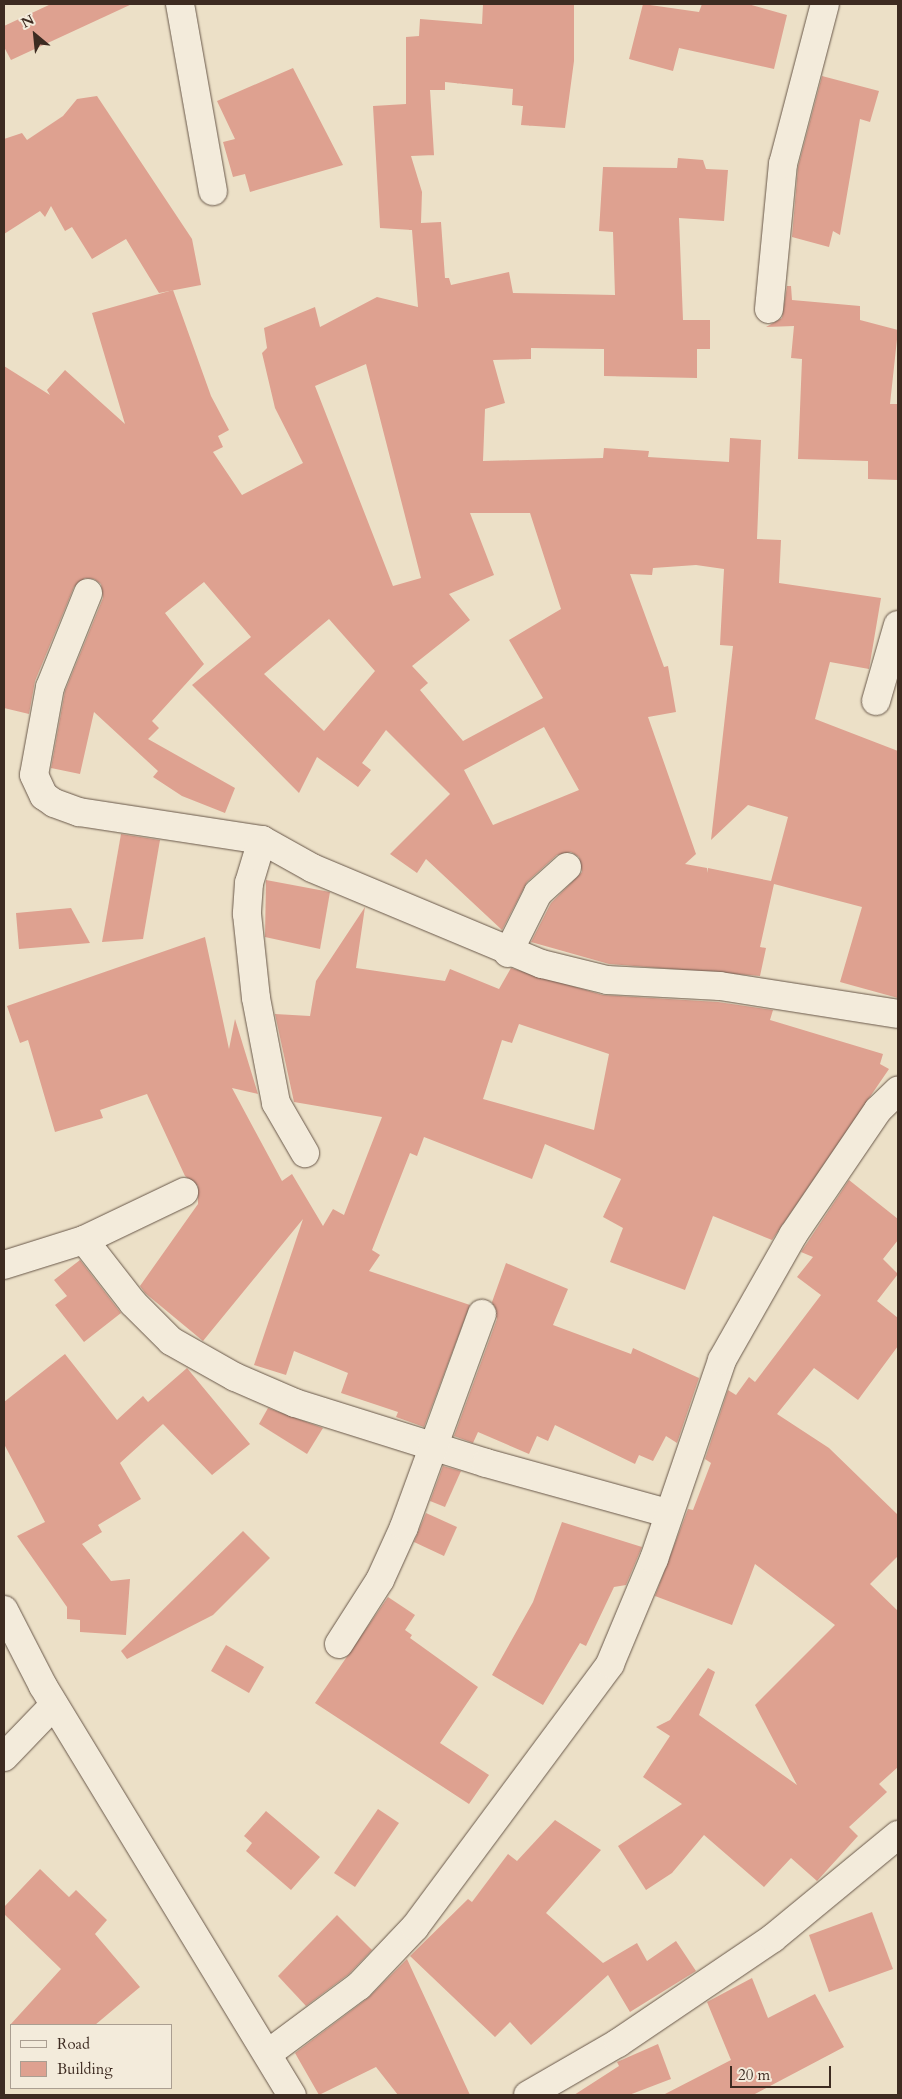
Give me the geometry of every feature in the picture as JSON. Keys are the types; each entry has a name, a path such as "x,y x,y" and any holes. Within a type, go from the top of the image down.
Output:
{"street":[{"path":"180,4 213,191"},
{"path":"769,309 783,164 825,4"},
{"path":"88,593 50,687 34,775 44,796 79,812 262,840 312,868 508,953 607,980 720,986 898,1014"},
{"path":"876,701 898,625"},
{"path":"262,840 249,883 247,914 256,998 276,1103 305,1153"},
{"path":"508,953 538,893 567,867"},
{"path":"270,2052 359,1986 415,1927 554,1745 610,1664 668,1513 722,1360 793,1235 878,1110 898,1091"},
{"path":"4,1265 84,1240 184,1192"},
{"path":"84,1240 133,1303 171,1341 235,1378 295,1403 432,1446 668,1513"},
{"path":"339,1644 380,1580 482,1314"},
{"path":"4,1610 54,1705 270,2052 292,2095"},
{"path":"4,1757 54,1705"},
{"path":"528,2095 618,2043 773,1938 898,1835"}],"building":[{"path":"51,4 132,4 11,60 4,47 4,26"},
{"path":"483,4 574,4 574,61 565,128 521,125 523,106 512,105 513,89 445,82 445,90 430,90 434,155 411,156 422,192 421,223 441,222 445,278 449,278 451,285 509,272 513,293 615,295 613,232 599,231 603,167 677,168 678,158 703,160 706,169 728,170 724,221 679,218 683,320 710,320 710,349 697,349 697,378 604,376 604,349 531,348 531,359 493,360 505,403 485,409 483,461 603,458 604,448 649,451 648,457 729,462 730,438 761,440 757,539 781,540 779,583 881,598 869,669 830,662 815,719 898,751 898,998 840,982 862,907 774,884 760,947 766,948 760,976 609,964 531,942 551,903 582,872 579,857 571,852 557,855 527,882 502,930 426,859 417,873 390,854 450,794 386,730 362,763 371,770 358,787 317,757 299,793 192,685 251,637 204,582 165,613 204,664 152,721 159,728 148,739 235,788 225,813 182,796 153,777 158,771 94,712 80,774 51,768 65,691 103,598 101,584 94,579 85,578 74,587 35,681 29,714 4,708 4,366 50,395 47,390 65,370 125,424 92,313 173,290 211,396 229,430 218,436 223,447 213,452 242,495 303,463 275,408 262,353 267,348 264,328 315,307 320,327 377,297 418,307 412,230 380,228 373,106 406,104 406,37 419,36 420,19 482,24","holes":["366,364 421,578 393,586 315,386","470,513 530,513 561,609 509,640 543,698 463,741 420,690 428,683 412,666 470,620 449,594 494,575","696,565 724,569 720,645 733,646 711,840 748,805 788,817 771,881 708,868 708,873 707,868 685,864 696,854 648,717 676,712 668,666 664,667 630,574 652,575 653,568","329,619 375,671 324,731 264,674","544,727 579,790 493,825 464,770"]},
{"path":"643,4 699,12 702,4 748,4 787,15 774,69 679,48 673,71 629,59"},
{"path":"293,68 343,165 250,192 245,174 233,177 223,142 235,139 217,101"},
{"path":"822,76 879,91 870,122 860,119 840,235 833,231 829,247 792,237 798,167"},
{"path":"97,96 192,239 201,285 159,293 126,239 92,259 72,227 65,231 51,206 45,217 40,211 4,234 4,139 22,133 27,140 63,116 77,99"},
{"path":"787,286 791,286 792,300 860,306 860,320 898,330 890,404 898,404 898,480 868,479 868,461 798,459 802,359 791,358 794,326 766,327 782,318"},
{"path":"121,834 160,840 143,939 102,942"},
{"path":"266,880 330,892 320,949 265,937"},
{"path":"365,907 356,968 445,981 450,969 499,989 511,968 603,995 718,1002 773,1010 770,1020 883,1054 880,1064 889,1069 772,1240 713,1216 685,1290 610,1262 623,1228 603,1217 621,1179 545,1144 532,1179 424,1137 417,1156 410,1153 372,1250 380,1255 369,1271 470,1305 424,1427 396,1417 398,1412 341,1393 348,1373 294,1351 286,1375 254,1365 303,1219 203,1341 145,1293 140,1286 198,1204 198,1186 185,1176 147,1094 100,1110 103,1118 55,1132 28,1040 20,1043 7,1006 205,937 229,1049 235,1019 258,1094 232,1088 282,1181 292,1174 323,1226 333,1209 344,1215 382,1117 294,1102 275,1014 310,1016 316,981","holes":["519,1024 609,1054 594,1130 483,1099 502,1040 512,1043"]},
{"path":"71,908 90,943 19,949 16,913"},
{"path":"849,1180 898,1219 898,1240 883,1259 898,1274 877,1301 898,1318 898,1346 858,1400 814,1368 777,1414 829,1448 898,1515 898,1556 870,1584 898,1611 898,1767 879,1784 887,1792 849,1827 858,1836 817,1881 791,1858 764,1887 704,1835 672,1873 646,1890 618,1846 682,1804 643,1777 670,1736 656,1727 670,1720 708,1668 715,1672 699,1715 797,1785 755,1705 835,1625 755,1564 732,1625 655,1596 688,1509 693,1510 711,1463 705,1459 728,1390 736,1395 749,1377 755,1382 821,1295 797,1277 813,1257 801,1252"},
{"path":"80,1260 121,1313 84,1342 55,1305 67,1296 54,1280"},
{"path":"506,1263 568,1289 553,1325 631,1354 633,1348 699,1378 677,1443 666,1436 653,1461 639,1455 635,1464 555,1425 548,1441 537,1436 529,1454 478,1432 473,1443 454,1436 497,1319 492,1302"},
{"path":"65,1354 117,1420 143,1396 148,1402 187,1368 250,1444 212,1475 163,1424 120,1463 141,1499 98,1525 102,1532 82,1544 111,1581 130,1579 126,1635 80,1632 80,1620 67,1619 67,1607 17,1536 45,1522 4,1444 4,1402"},
{"path":"268,1408 323,1428 307,1454 259,1424"},
{"path":"443,1466 461,1471 445,1507 430,1501"},
{"path":"426,1513 457,1527 444,1556 414,1542"},
{"path":"562,1522 642,1547 626,1585 614,1587 586,1646 580,1643 543,1705 492,1675 533,1602"},
{"path":"243,1531 270,1558 213,1615 127,1659 121,1651"},
{"path":"388,1597 415,1615 405,1630 412,1635 410,1638 478,1687 440,1743 489,1775 469,1804 315,1703"},
{"path":"226,1645 264,1667 249,1693 211,1671"},
{"path":"378,1809 399,1823 355,1887 334,1873"},
{"path":"266,1811 320,1857 291,1890 246,1851 252,1843 244,1836"},
{"path":"555,1820 601,1850 546,1913 603,1963 637,1943 647,1961 676,1941 696,1971 630,2012 608,1975 531,2045 510,2022 495,2037 410,1956 468,1899 472,1902 508,1854 517,1861"},
{"path":"40,1869 69,1897 76,1890 107,1920 95,1934 140,1987 96,2024 11,2024 61,1969 4,1914 4,1907"},
{"path":"872,1912 893,1969 829,1992 809,1935"},
{"path":"337,1915 372,1950 349,1974 306,2006 278,1976"},
{"path":"407,1959 470,2095 398,2095 376,2067 319,2095 295,2053 368,1998"},
{"path":"752,1978 768,2018 815,1994 844,2047 753,2095 663,2095 731,2060 707,2002"},
{"path":"658,2044 671,2079 629,2095 574,2095 619,2066 617,2062"}]}
